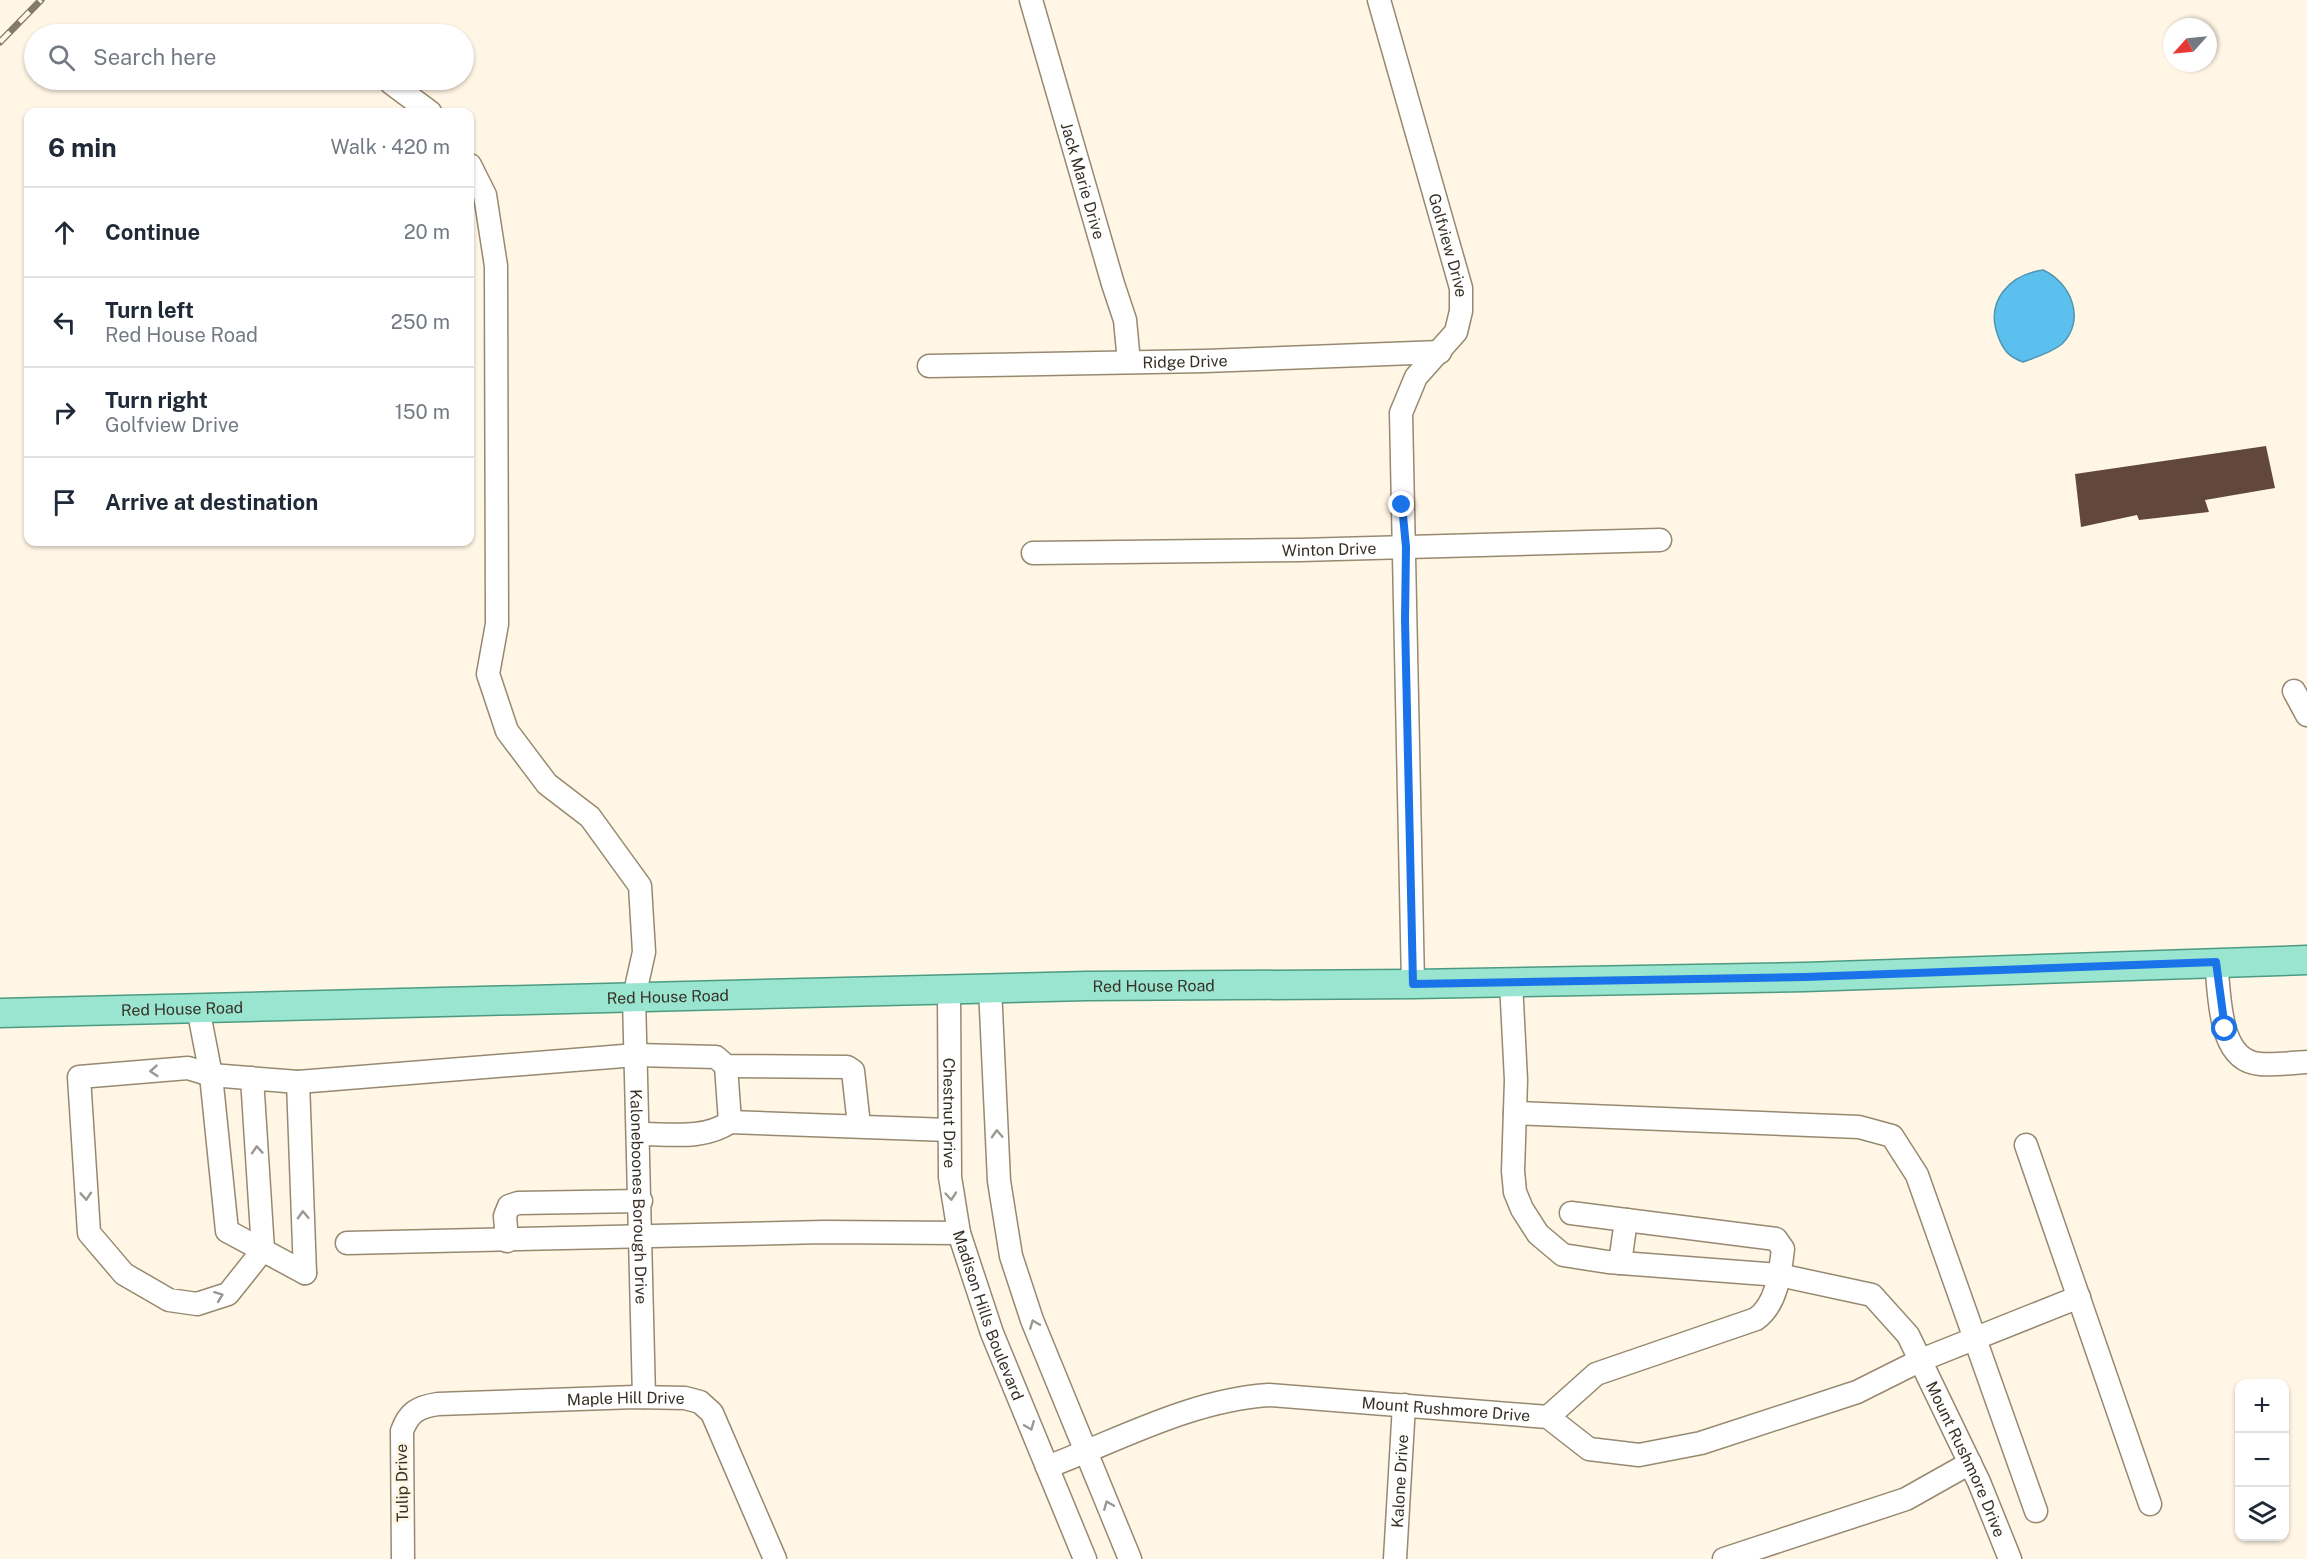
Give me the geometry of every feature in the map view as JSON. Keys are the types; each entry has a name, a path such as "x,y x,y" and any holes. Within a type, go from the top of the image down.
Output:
{"main road":[{"name":"Red House Road","path":"0,1013 949,991 990,988 1805,977 2307,960"}],"street":[{"name":"Jack Marie Drive","path":"1031,0 1113,284 1121,304 1129,362"},
{"name":"Golfview Drive","path":"1379,0 1461,288 1461,311 1456,332 1416,377 1401,413 1400,459 1406,547 1405,620 1413,984"},
{"path":"400,90 425,108"},
{"name":"Kaloneboones Borough Drive","path":"474,173 485,195 496,266 497,624 488,674 507,731 547,784 590,817 640,886 644,952 634,997 640,1134 644,1397"},
{"name":"Ridge Drive","path":"929,366 1440,352"},
{"name":"Winton Drive","path":"1033,553 1660,540"},
{"path":"2294,691 2307,715"},
{"path":"2216,962 2225,1029 2233,1049 2246,1060 2259,1064 2307,1062"},
{"name":"Mount Rushmore Drive","path":"1511,982 1515,1192 1522,1209 1538,1234 1563,1255 1620,1263 1779,1275 1872,1295 1908,1335 1970,1463 2010,1559"},
{"path":"990,988 999,1181 1006,1233 1032,1320 1130,1559"},
{"name":"Chestnut Drive","path":"949,991 948,1130 952,1207 958,1233"},
{"path":"198,1008 211,1075 227,1231 305,1273 298,1082"},
{"path":"252,1078 263,1250 228,1294 197,1304 169,1300 124,1274 89,1233 79,1077 188,1068 211,1075 252,1078 298,1082 636,1054 716,1057 726,1065 848,1067 853,1071 859,1125"},
{"path":"726,1065 730,1122"},
{"path":"1515,1113 1858,1127 1892,1136 1917,1175 2036,1510"},
{"path":"640,1134 694,1135 717,1131 730,1122 948,1130"},
{"path":"2026,1145 2150,1504"},
{"path":"507,1241 505,1216 509,1206 518,1203 641,1201"},
{"path":"1548,1417 1596,1374 1756,1319 1767,1311 1779,1275 1783,1249 1776,1239 1571,1213"},
{"path":"1620,1263 1626,1220"},
{"name":"Madison Hills Boulevard","path":"347,1243 824,1232 958,1233 988,1322 1056,1464 1085,1559"},
{"name":"Mount Rushmore Drive","path":"1056,1464 1205,1405 1246,1396 1292,1395 1548,1417 1590,1449 1639,1455 1701,1443 1857,1392 1920,1360 2079,1297"},
{"name":"Maple Hill Drive","path":"414,1411 425,1406 448,1403 644,1397 685,1398 700,1402 712,1413 775,1559"},
{"name":"Kalone Drive","path":"1395,1559 1404,1405"},
{"name":"Tulip Drive","path":"403,1559 402,1431 407,1419 414,1411"},
{"path":"1724,1559 1906,1498 1970,1463"}],"water":[{"path":"2043,270 2061,283 2067,292 2072,302 2073,324 2062,344 2023,362 2010,355 2002,345 1995,323 1995,312 1998,301 2010,284 2031,273"}],"building":[{"path":"2266,446 2275,488 2205,500 2209,512 2139,520 2137,515 2081,527 2075,474"}],"railway":[{"path":"0,42 41,0"}],"route":[{"path":"1402,505 1406,547 1405,620 1413,984 1805,977 2216,962 2225,1029"}]}
